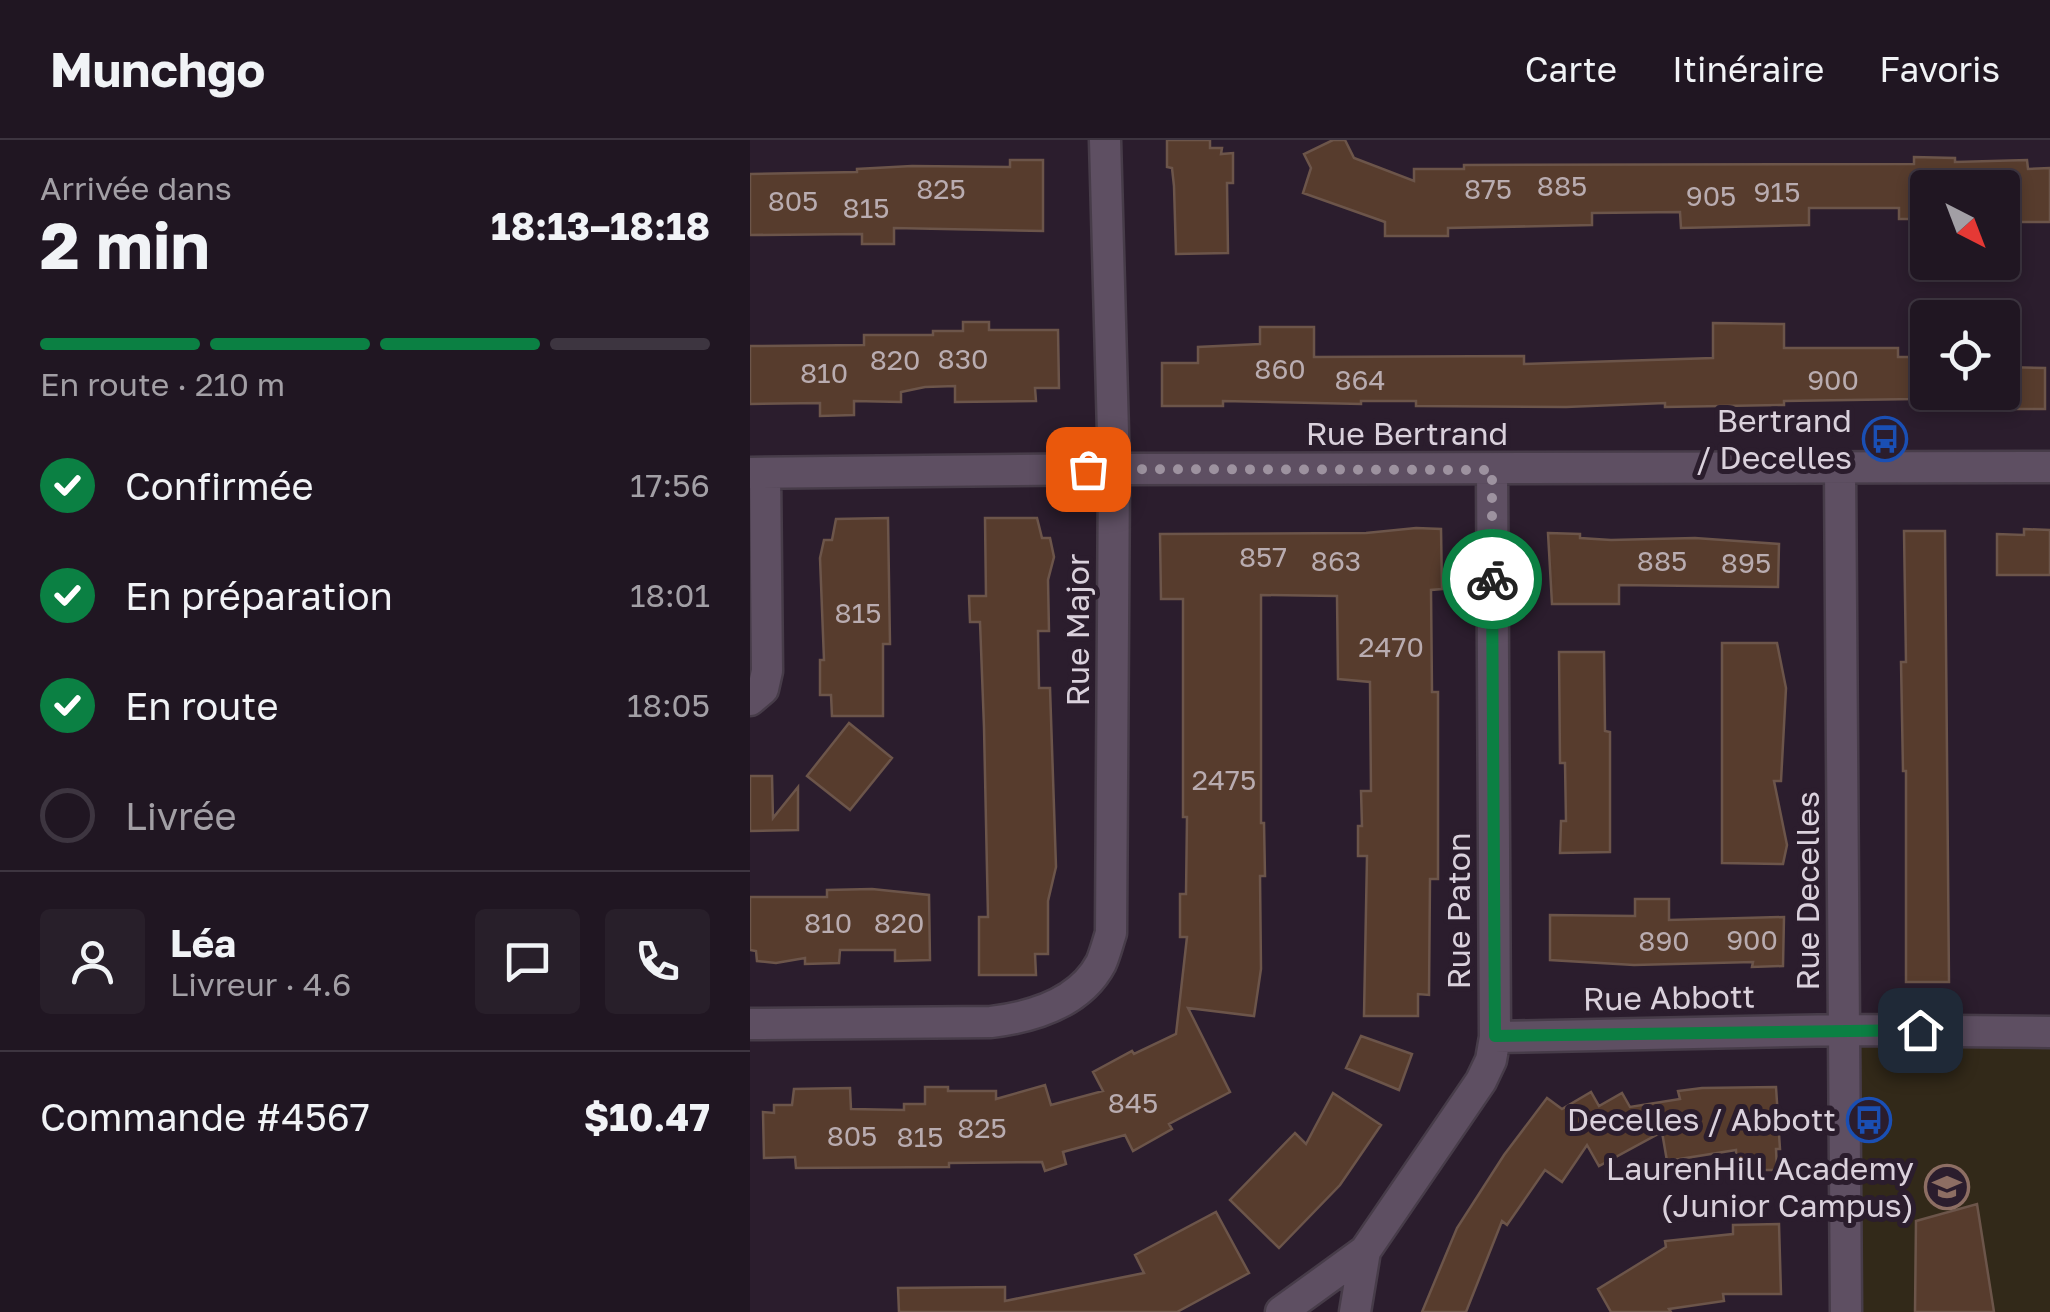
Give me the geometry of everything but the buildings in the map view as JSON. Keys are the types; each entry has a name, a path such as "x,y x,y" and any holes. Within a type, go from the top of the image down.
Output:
{"street":[{"name":"Rue Major","path":"750,1024 991,1022 1019,1018 1046,1010 1079,990 1100,965 1111,933 1114,469 1105,140"},
{"name":"Rue Bertrand","path":"750,700 763,688 767,671 757,473 2050,467"},
{"name":"Rue Decelles","path":"1840,468 1846,1312"},
{"name":"Rue Paton","path":"1354,1312 1365,1251 1481,1081 1491,1060 1495,1036 1492,470"},
{"name":"Rue Abbott","path":"1495,1036 1844,1030 2050,1032"},
{"path":"1282,1312 1365,1251"}],"shaded area":[{"name":"LaurenHill Academy (Junior Campus)","path":"1844,1030 2050,1032 2050,1312 1846,1312"}],"way so far":[{"path":"1088,469 1492,470 1492,579"}],"place":[{"name":"Bertrand / Decelles","path":"1885,439"},
{"name":"Decelles / Abbott","path":"1869,1120"},
{"name":"LaurenHill Academy (Junior Campus)","path":"1947,1187"}],"route":[{"path":"1492,579 1495,1036 1920,1030"}]}
